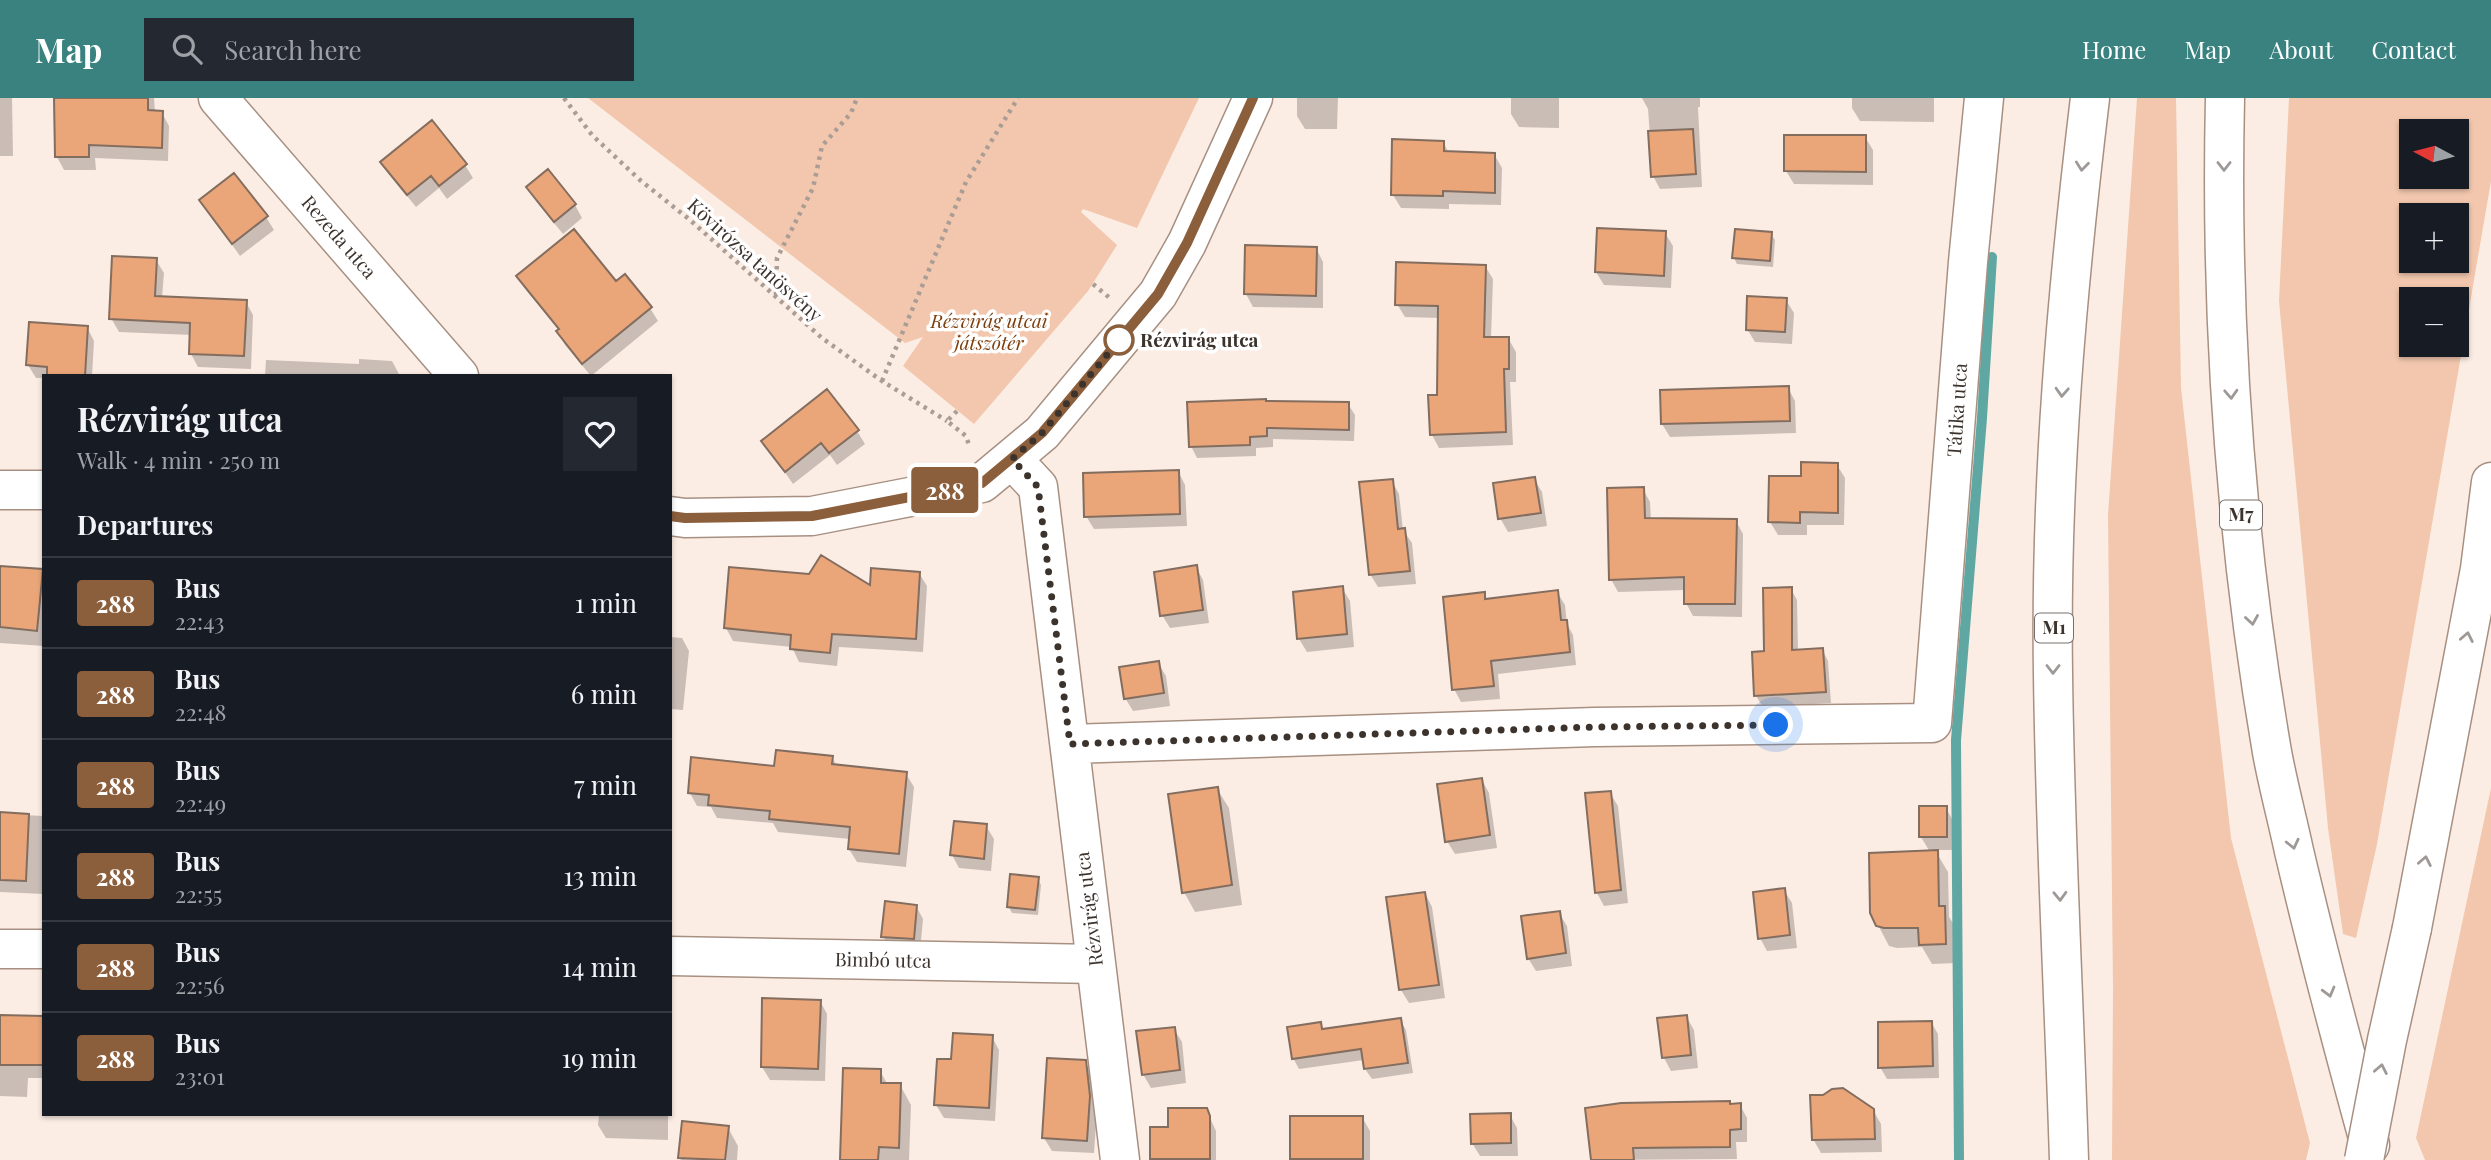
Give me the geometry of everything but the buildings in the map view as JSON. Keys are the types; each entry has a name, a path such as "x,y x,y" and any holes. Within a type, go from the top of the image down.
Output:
{"main road":[{"name":"Rezeda utca","path":"218,98 457,374"},
{"path":"672,516 812,516 982,483 1042,433 1158,294 1187,243 1253,98"},
{"name":"Tátika utca","path":"1070,744 1595,727 1933,723 1968,262 1984,98"},
{"name":"M1","path":"2069,1160 2053,659 2056,518 2064,361 2090,98"},
{"name":"M7","path":"2225,98 2223,166 2228,328 2234,444 2249,603 2272,754 2311,926 2374,1160"},
{"name":"Rézvirág utca","path":"1012,459 1038,487 1120,1160"},
{"path":"2364,1160 2412,928 2480,569 2491,482"},
{"path":"0,490 42,490"},
{"path":"0,948 42,949"},
{"name":"Bimbó utca","path":"672,956 1096,964"}],"path":[{"name":"Kövirózsa tanösvény","path":"564,98 593,135 640,180 690,219 822,338 966,436 982,483"},
{"path":"776,295 777,258 813,188 822,146 851,113 857,98"},
{"path":"882,381 966,182 1018,98"},
{"path":"947,421 957,411"}],"green space":[{"name":"Rézvirág utcai játszótér","path":"588,98 1199,98 1137,228 1083,209 1081,212 1117,245 1088,291 974,424 903,366 923,337 905,343"},
{"path":"2137,98 2176,98 2181,388 2231,838 2310,1143 2306,1160 2112,1160 2108,515"},
{"path":"2289,98 2491,98 2491,181 2469,309 2469,287 2399,287 2399,357 2461,357 2377,844 2356,938 2343,934 2328,828 2279,301"},
{"path":"2491,788 2491,1160 2425,1160 2416,1138"}],"waterway":[{"path":"1959,1160 1956,740 1992,257"}],"bus line":[{"name":"288","path":"672,516 812,516 982,483 1042,433 1158,294 1187,243 1253,98"}],"place":[{"name":"Rézvirág utca","path":"1119,340"}],"route":[{"path":"1119,340 1121,338 1042,433 1012,459 1038,487 1070,744 1595,727 1776,725"}]}
